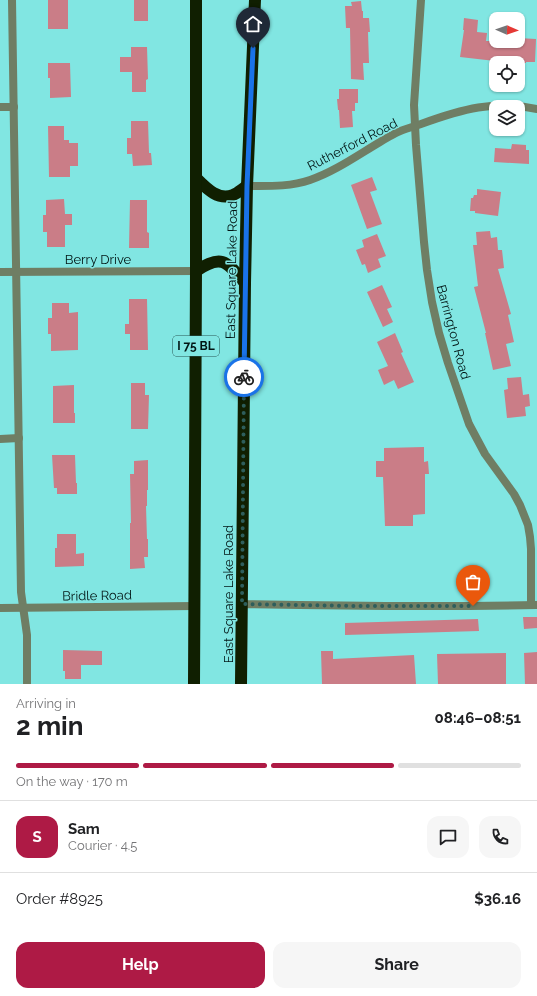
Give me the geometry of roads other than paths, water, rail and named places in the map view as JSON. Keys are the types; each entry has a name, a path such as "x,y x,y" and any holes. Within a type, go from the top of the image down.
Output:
{"highway":[{"name":"I 75 BL","path":"194,684 196,0"},
{"name":"East Square Lake Road","path":"241,684 247,186 256,0"},
{"path":"196,178 213,193 220,196 233,195 247,186"},
{"path":"196,271 209,263 220,261 232,268 245,283"}],"street":[{"path":"12,0 21,592 22,608 27,635 27,684"},
{"name":"Barrington Road","path":"421,0 414,105 427,270 435,318 448,363 469,424 479,444 514,494 525,515 530,537 534,605"},
{"name":"Rutherford Road","path":"247,186 284,185 310,180 326,173 395,133 476,107 508,105 537,109"},
{"path":"0,107 14,107"},
{"name":"Berry Drive","path":"0,272 196,271"},
{"path":"0,439 19,438"},
{"path":"242,604 352,606 534,605"},
{"name":"Bridle Road","path":"0,608 195,606"}]}
